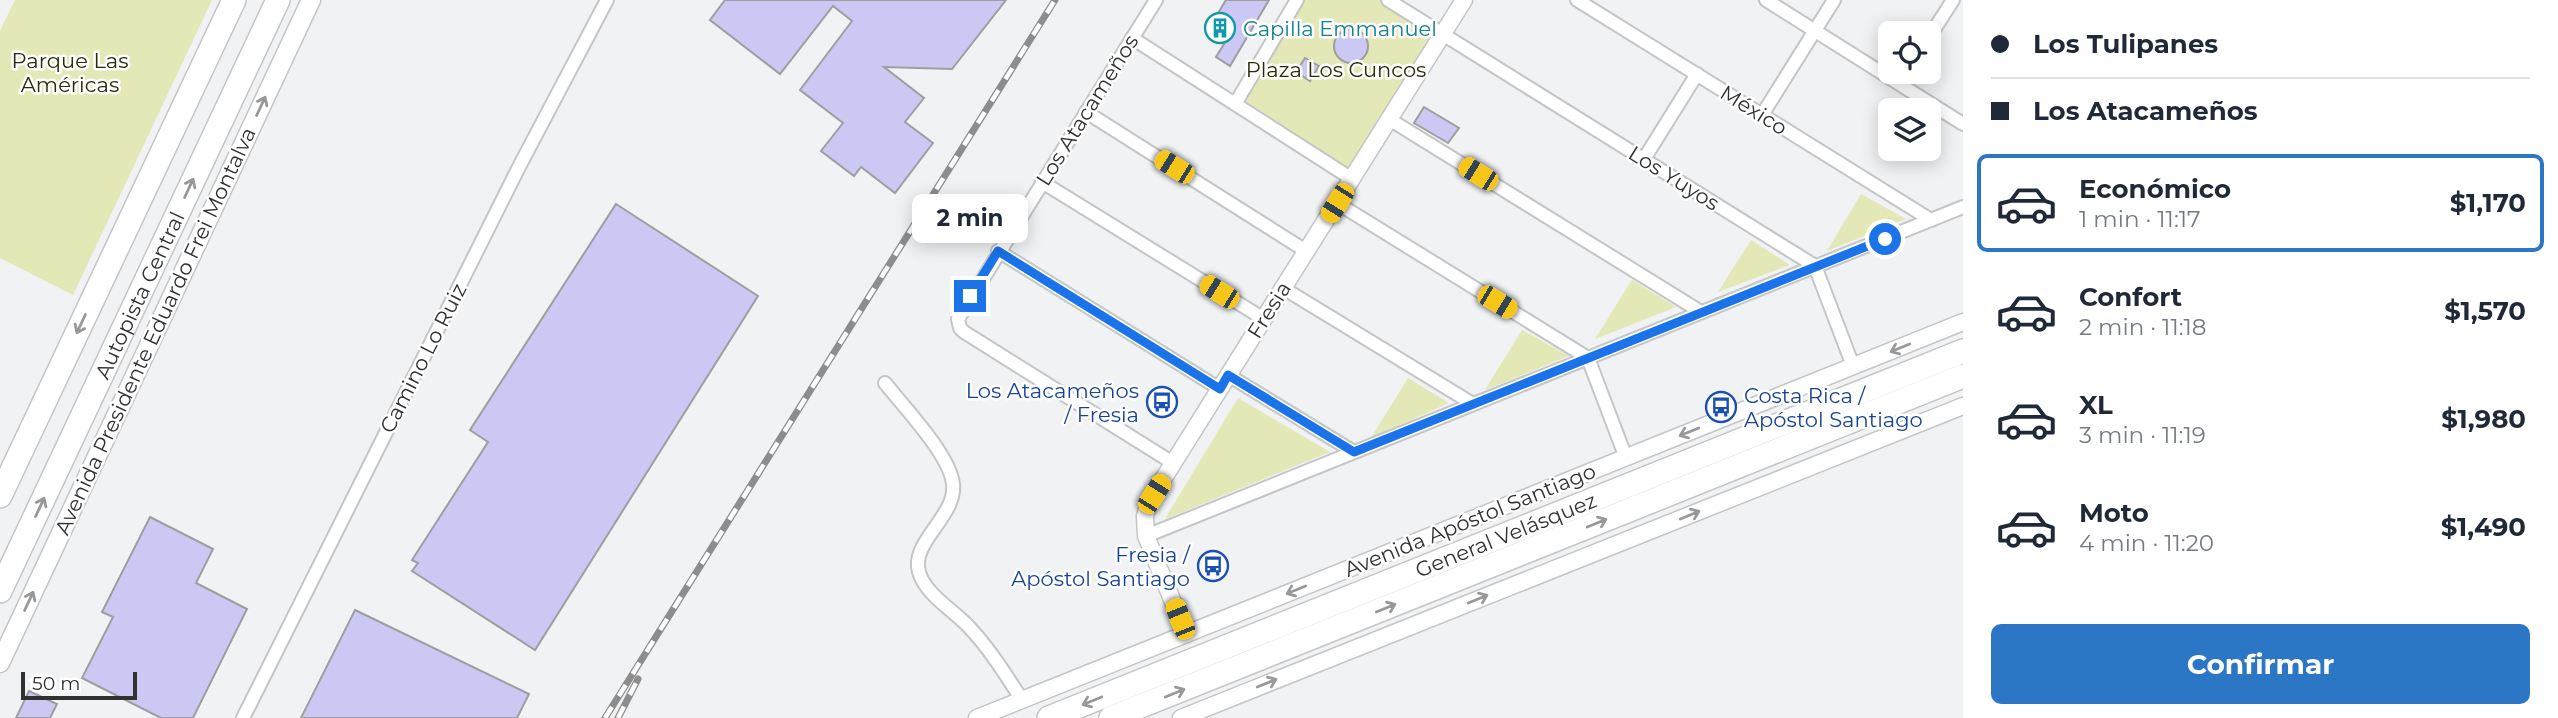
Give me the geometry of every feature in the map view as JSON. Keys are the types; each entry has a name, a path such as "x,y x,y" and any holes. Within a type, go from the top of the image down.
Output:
{"highway":[{"name":"Autopista Central","path":"0,496 234,0"},
{"name":"Autopista Central","path":"0,591 278,0"},
{"name":"General Velásquez","path":"1049,718 1963,352"},
{"name":"General Velásquez","path":"1111,718 1963,376"}],"main road":[{"name":"Avenida Presidente Eduardo Frei Montalva","path":"0,663 311,0"}],"street":[{"name":"Camino Lo Ruiz","path":"243,718 514,177 607,0"},
{"name":"Los Atacameños","path":"1156,0 958,315 960,328 1173,463"},
{"path":"1235,104 1297,0"},
{"name":"Los Yuyos","path":"1388,0 1815,267"},
{"name":"Fresia","path":"1186,634 1146,536 1147,508 1464,0"},
{"name":"México","path":"1577,0 1931,220"},
{"path":"1766,0 1878,70"},
{"path":"1762,115 1834,0"},
{"path":"1940,21 1953,0 1963,6"},
{"path":"1132,38 1352,179"},
{"path":"1644,159 1696,74"},
{"path":"1900,84 1963,124"},
{"path":"1086,112 1306,251"},
{"path":"1389,119 1701,312"},
{"path":"1042,182 1264,319"},
{"path":"1337,203 1588,358 1626,458"},
{"path":"1146,536 1963,207"},
{"path":"998,251 1224,382 1354,452"},
{"path":"1815,267 1853,366"},
{"path":"1283,288 1473,404"},
{"name":"Avenida Apóstol Santiago","path":"977,718 1963,322"},
{"path":"885,383 930,439 953,482 951,501 920,552 918,565 922,579 974,634 1022,700"},
{"path":"1181,718 1963,406"}],"green space":[{"name":"Parque Las Américas","path":"15,0 212,0 73,295 0,258 0,31"},
{"name":"Plaza Los Cuncos","path":"1301,0 1380,0 1436,36 1349,172 1240,102"},
{"path":"1861,194 1906,219 1827,251"},
{"path":"1751,240 1790,265 1718,292"},
{"path":"1632,280 1676,307 1595,339"},
{"path":"1522,330 1569,356 1485,390"},
{"path":"1408,378 1449,403 1371,438"},
{"path":"1238,398 1330,452 1165,519"}],"building":[{"path":"725,0 1006,0 952,69 884,67 924,98 905,122 933,143 895,193 861,167 854,176 821,151 843,123 800,90 852,21 833,6 780,74 710,20"},
{"path":"1226,0 1269,0 1230,66 1216,57 1224,44 1206,33"},
{"path":"1351,29 1363,34 1368,46 1363,58 1351,63 1339,58 1334,46 1339,34"},
{"path":"1305,58 1319,66 1310,81 1296,72"},
{"path":"1424,107 1459,128 1448,143 1414,123"},
{"path":"616,204 758,296 535,650 412,571 418,563 412,560 488,442 470,430"},
{"path":"150,517 213,549 196,583 247,609 193,718 161,718 82,678 113,617 102,612"},
{"path":"355,610 529,694 517,718 301,718"},
{"path":"29,691 57,704 50,718 16,718"}],"railway":[{"path":"605,718 1055,0"},
{"path":"618,718 638,679"}],"place":[{"name":"Capilla Emmanuel","path":"1220,28"},
{"name":"Los Atacameños / Fresia","path":"1162,402"},
{"name":"Costa Rica / Apóstol Santiago","path":"1721,407"},
{"name":"Fresia / Apóstol Santiago","path":"1213,566"}],"route":[{"path":"970,296 998,251 1220,389 1228,375 1354,452 1885,239"}]}
